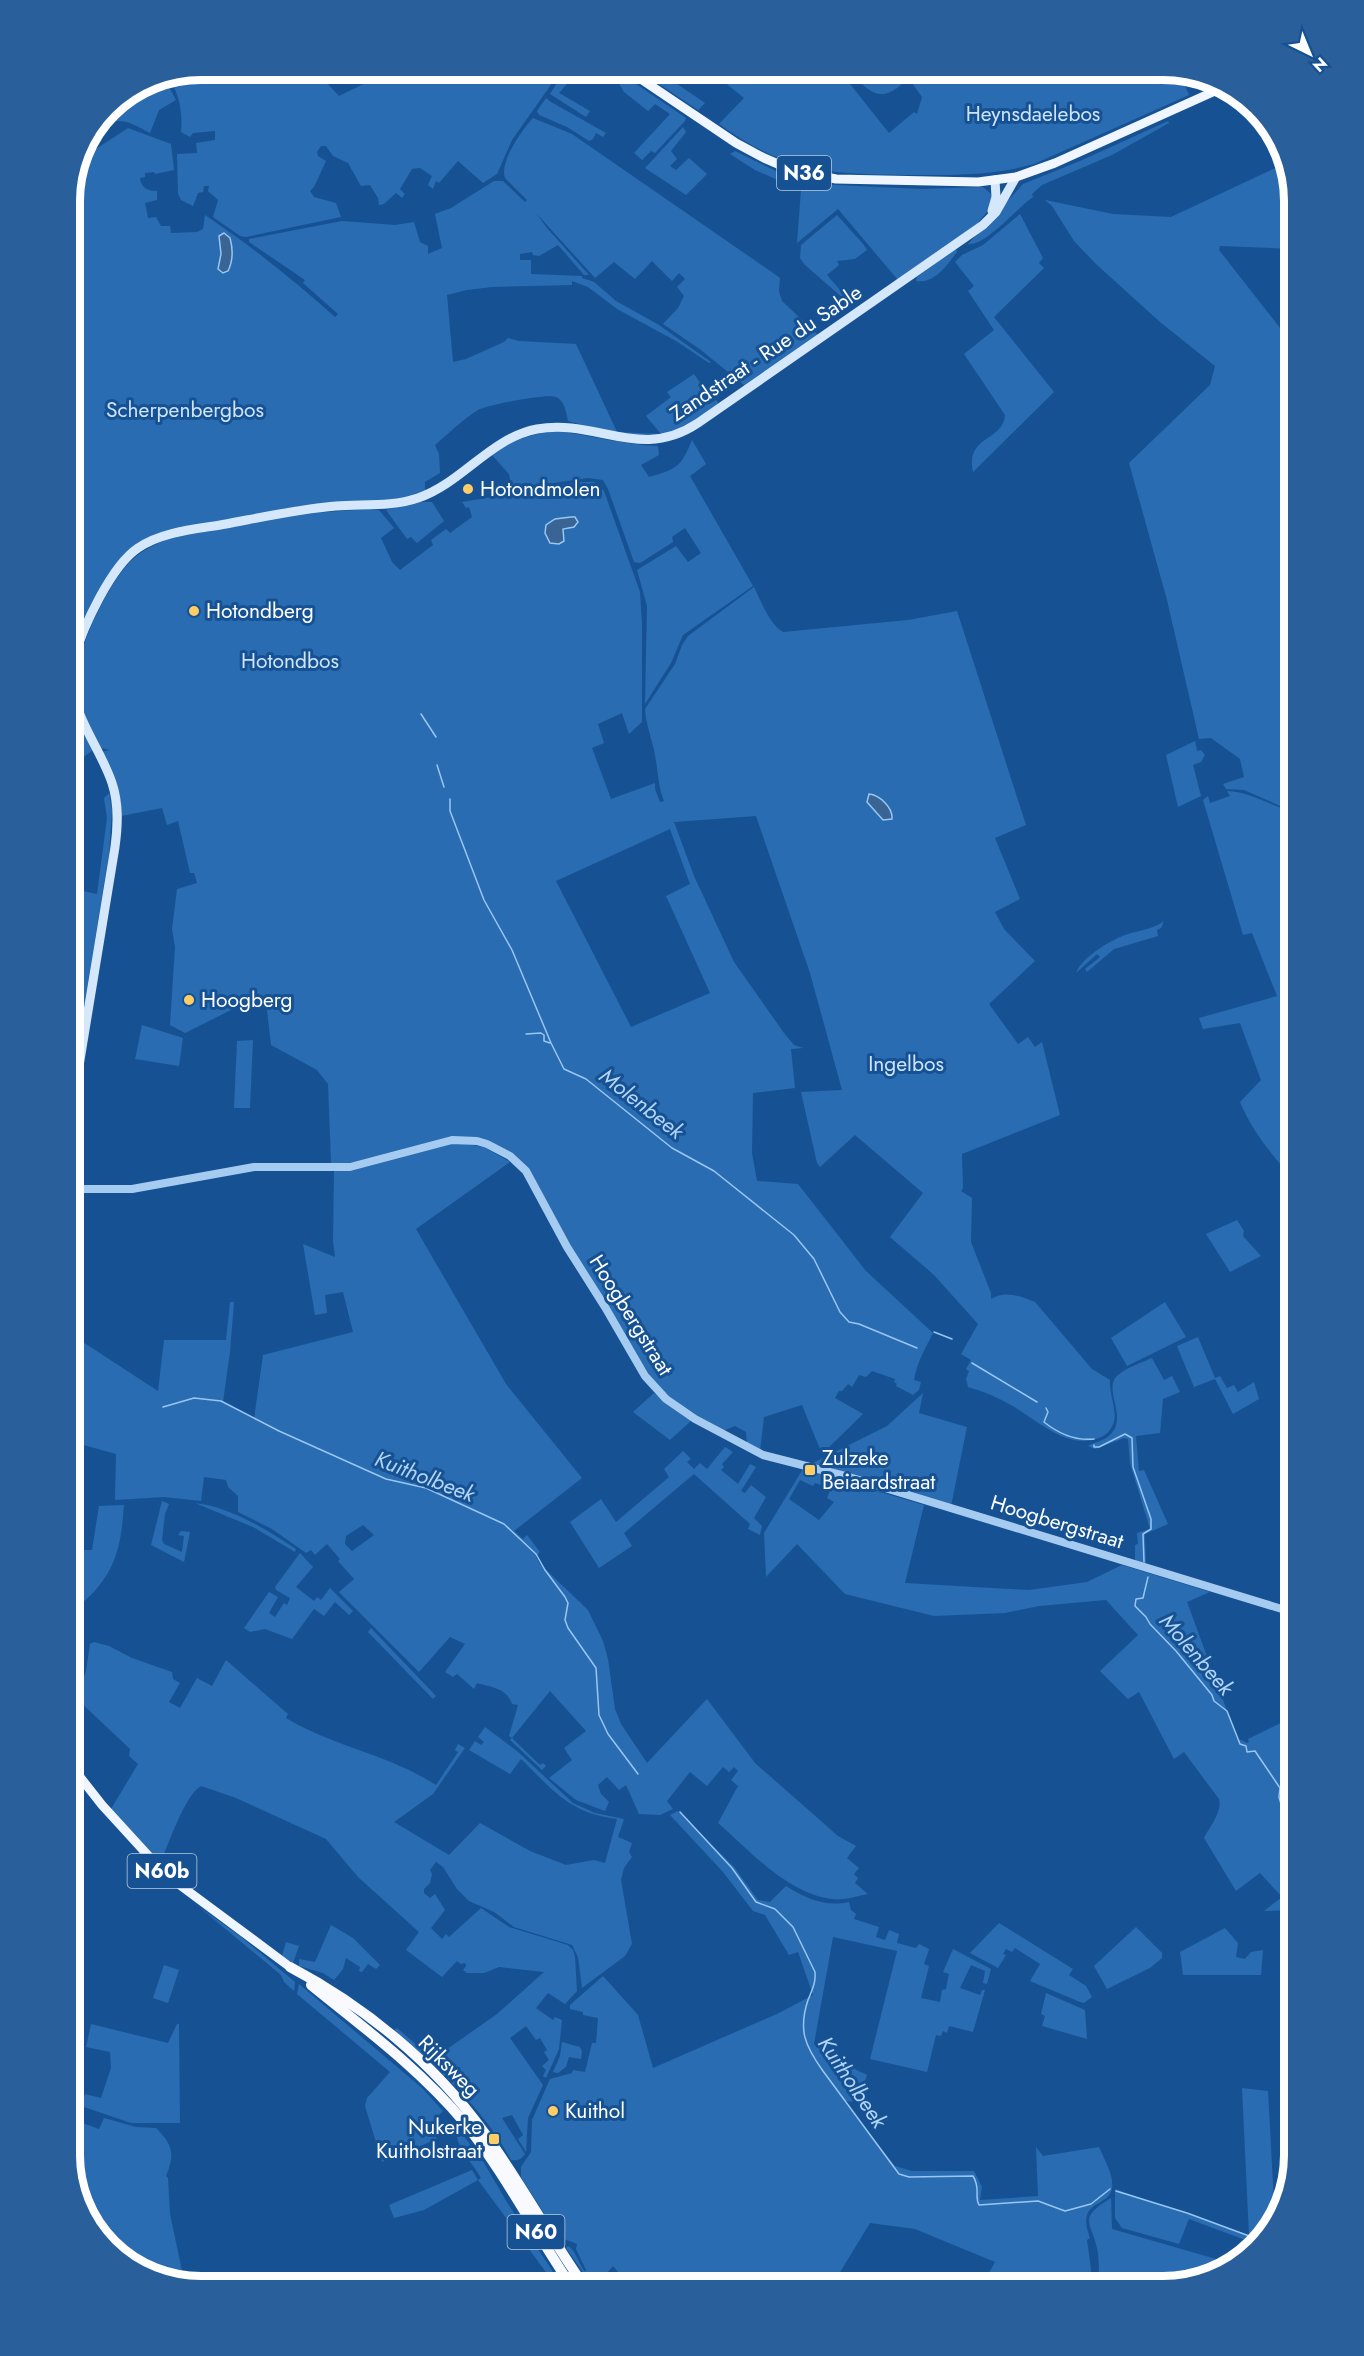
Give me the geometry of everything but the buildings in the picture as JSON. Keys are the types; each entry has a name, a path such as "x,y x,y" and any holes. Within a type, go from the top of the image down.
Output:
{"highway":[{"name":"Rijksweg","path":"290,1967 417,2072 443,2098 483,2148 565,2276"},
{"name":"Rijksweg","path":"290,1967 348,2001 427,2067 453,2094 497,2151 578,2276"}],"main road":[{"name":"N36","path":"642,80 736,143 792,170 836,179 937,182 995,180 1037,171 1215,91"},
{"name":"Zandstraat - Rue du Sable","path":"80,644 110,577 126,557 143,545 172,534 307,509 396,502 416,498 444,485 506,440 536,429 564,427 634,439 659,440 669,438 692,427 975,231 996,212 1016,177"},
{"name":"Zandstraat - Rue du Sable","path":"975,231 993,209 995,180"},
{"name":"Zandstraat - Rue du Sable","path":"80,713 111,782 118,813 113,858 80,1051"},
{"name":"Rijksweg","path":"80,1777 102,1805 165,1874 290,1967"}],"street":[{"name":"Hoogbergstraat","path":"80,1189 132,1189 254,1167 350,1167 452,1140 477,1141 487,1144 510,1156 526,1171 567,1247 605,1307 641,1371 666,1399 695,1419 763,1455 849,1477 1284,1610"}],"green space":[{"path":"200,80 324,80 339,96 372,80 554,80 512,140 497,174 483,183 458,161 439,183 436,181 433,189 428,185 432,176 420,168 412,169 400,189 405,194 402,198 396,193 384,204 379,205 378,198 370,185 361,186 348,163 333,156 326,146 321,146 317,152 318,156 326,161 310,191 314,197 336,203 341,217 246,237 240,236 213,217 218,200 208,191 209,186 204,186 203,192 198,193 193,206 181,200 178,194 177,154 197,153 196,143 215,140 215,131 193,133 190,137 181,132 181,117 172,83"},
{"path":"559,80 570,80 559,93 590,111 586,117 550,94"},
{"path":"617,80 630,80 686,118 655,153 651,151 642,160 634,153 670,114 655,104 648,111 624,92"},
{"path":"653,80 671,80 705,103 698,110"},
{"name":"Heynsdaelebos","path":"722,80 847,80 889,133 914,112 917,114 922,97 912,83 916,80 1172,80 1186,82 1184,83 1189,95 1034,164 986,173 954,175 851,173 810,168 786,161 756,147 719,124 744,98"},
{"path":"858,80 906,80 889,93 881,94 866,88"},
{"path":"167,84 176,100 159,110 150,133 131,123 110,122 127,104 161,86"},
{"path":"546,98 606,133 603,137 596,133 589,141 567,127 539,115 537,111"},
{"name":"Scherpenbergbos","path":"533,118 572,134 780,278 779,291 782,301 818,335 745,386 701,350 663,324 678,308 684,296 677,287 685,279 679,273 672,281 652,261 635,279 614,262 595,278 536,213 589,275 584,275 558,245 539,256 533,255 532,252 520,254 520,260 531,260 531,274 582,276 594,282 616,301 659,325 711,362 709,363 676,341 617,309 588,287 572,281 572,285 492,287 447,295 453,362 466,359 508,338 519,341 576,344 617,432 661,434 646,416 671,397 667,392 694,374 707,393 703,396 709,404 716,400 719,404 679,430 666,434 652,436 624,434 568,421 563,404 556,397 551,396 493,405 478,410 435,445 439,454 440,473 425,482 425,492 396,500 367,501 138,543 125,554 104,581 80,631 80,192 84,169 93,145 96,149 128,128 171,144 174,170 155,174 154,172 145,173 145,177 140,178 145,188 157,191 157,200 145,203 148,218 156,217 161,226 170,226 171,233 197,232 203,229 205,215 272,264 335,317 338,314 303,283 305,280 249,242 249,239 342,221 395,225 414,222 420,242 428,246 428,254 442,248 435,214 451,208 494,181 503,181 525,202 527,200 505,178 505,164 518,138","holes":["224,233 231,261 227,273 218,269 221,254 219,239"]},
{"path":"1168,121 1169,123 1112,155 1042,185 1032,194 1033,197 992,233 975,243 968,244 1023,184"},
{"path":"683,127 686,132 671,151 677,159 670,166 676,170 689,158 707,174 686,195 645,168"},
{"path":"735,151 782,174 817,184 920,189 983,187 992,195 990,208 977,224 898,280 838,209 797,243 801,190 755,170 730,154"},
{"path":"1279,166 1284,200 1284,249 1220,246 1219,250 1284,333 1284,808 1244,790 1226,789 1223,784 1244,777 1240,759 1211,738 1199,739 1167,600 1129,463 1210,385 1215,366 1160,322 1096,264 1074,241 1052,206 1045,200 1113,214 1171,217"},
{"path":"1020,214 1043,258 1039,263 1044,268 994,317 1054,392 973,472 974,451 998,430 1003,424 1005,415 964,354 994,330 968,291 974,286 955,262 962,255 983,245"},
{"path":"837,215 867,250 855,259 837,261 839,265 827,275 847,298 844,299 800,258 801,245"},
{"path":"956,248 957,252 935,277 916,281 917,277"},
{"path":"556,431 632,444 658,446 659,455 641,465 649,477 677,466 685,456 692,440 706,464 690,476 753,586 683,635 671,663 645,704 647,606 637,570 676,546 688,562 701,553 685,528 672,537 673,542 640,563 634,562 603,480 588,478 512,489 509,474 491,454 522,438"},
{"path":"577,482 594,482 604,491 640,592 642,624 642,722 629,734 622,713 598,724 604,743 592,748 611,799 655,783 660,802 664,801 645,709 675,664 688,636 754,587 770,618 783,632 908,620 957,611 1026,825 995,838 1020,899 995,912 1004,929 1035,961 989,1004 1018,1044 1028,1037 1035,1047 1042,1042 1060,1115 962,1154 963,1188 961,1191 972,1198 971,1242 991,1293 991,1299 1007,1294 1035,1302 1092,1369 1110,1380 1115,1417 1112,1427 1104,1435 1087,1441 1064,1437 1006,1402 968,1387 966,1379 969,1371 966,1369 971,1360 961,1354 978,1324 934,1275 890,1237 923,1193 855,1135 820,1167 817,1163 801,1092 842,1090 810,973 756,816 674,822 694,876 734,962 784,1033 794,1045 803,1048 791,1049 795,1088 753,1093 752,1153 757,1181 798,1184 866,1271 933,1333 917,1367 914,1380 921,1382 919,1390 913,1395 896,1386 895,1379 872,1371 866,1377 859,1375 852,1387 848,1384 842,1391 839,1391 835,1398 863,1414 822,1454 802,1405 764,1417 760,1451 747,1446 746,1432 735,1426 723,1431 682,1408 654,1383 565,1238 541,1193 504,1150 462,1137 349,1163 331,1163 328,1084 317,1070 271,1045 267,1010 251,1000 185,1033 170,1025 175,947 172,929 177,889 197,883 194,873 190,873 178,821 167,825 162,808 121,816 101,752 110,750 100,748 80,705 81,655 95,619 113,584 132,560 167,539 299,514 369,509 379,510 394,528 381,538 392,562 400,570 433,545 431,540 446,529 450,533 472,517 469,507 466,508 462,502","holes":["670,829 690,884 666,896 710,993 631,1027 556,881"]},
{"path":"417,502 432,502 444,521 417,543 411,537 407,539 386,510"},
{"path":"80,721 93,750 80,760"},
{"path":"1195,741 1197,751 1201,750 1205,755 1201,762 1193,765 1201,796 1178,807 1166,755"},
{"path":"1227,791 1249,795 1284,809 1284,1168 1257,1134 1240,1102 1261,1080 1240,1023 1203,1029 1199,1018 1277,996 1252,933 1243,935 1203,800 1208,796 1210,803 1230,796"},
{"path":"109,793 112,810 109,853 80,1031 80,890 97,894 107,818 104,798"},
{"path":"1164,921 1161,928 1157,930 1158,936 1114,949 1087,972 1085,969 1100,957 1097,954 1076,973 1084,961 1106,944 1121,936 1152,928"},
{"path":"142,1025 183,1038 179,1066 135,1059"},
{"path":"253,1040 250,1108 234,1108 237,1041"},
{"path":"460,1143 484,1147 510,1162 416,1229 506,1384 582,1478 514,1531 523,1539 527,1535 540,1552 536,1557 541,1565 588,1610 603,1641 608,1659 615,1709 621,1724 647,1763 707,1699 755,1763 838,1836 856,1846 847,1858 859,1868 854,1874 858,1878 855,1883 868,1894 836,1899 800,1889 756,1858 718,1823 738,1786 731,1780 738,1771 734,1767 729,1772 723,1767 707,1786 690,1772 667,1801 673,1809 660,1815 639,1814 626,1785 619,1790 607,1777 598,1785 601,1794 609,1802 605,1811 576,1800 549,1778 572,1760 564,1748 586,1731 550,1691 512,1738 509,1736 518,1705 512,1704 510,1699 498,1689 477,1683 474,1689 457,1674 453,1677 445,1672 465,1644 450,1637 419,1672 339,1592 354,1579 327,1544 315,1555 311,1550 306,1553 272,1529 238,1512 238,1496 228,1487 226,1480 204,1477 201,1501 164,1497 115,1500 116,1454 80,1444 80,1340 158,1391 164,1340 226,1340 230,1302 234,1302 223,1402 254,1419 263,1355 353,1332 343,1292 325,1295 327,1313 315,1315 303,1244 335,1257 333,1241 334,1171 369,1166 447,1144","holes":["363,1525 374,1535 352,1551 345,1544 346,1536"]},
{"path":"1237,1220 1244,1231 1243,1236 1261,1256 1230,1272 1206,1234"},
{"path":"1165,1302 1186,1337 1127,1366 1111,1338"},
{"path":"1198,1337 1215,1378 1220,1376 1227,1388 1234,1385 1238,1392 1254,1382 1259,1399 1233,1414 1215,1379 1194,1387 1177,1346"},
{"path":"1152,1358 1164,1380 1172,1376 1180,1392 1163,1399 1160,1433 1136,1436 1139,1471 1144,1470 1168,1524 1145,1534 1146,1565 1135,1562 1137,1533 1150,1529 1130,1463 1128,1439 1124,1438 1095,1449 1088,1446 1109,1436 1116,1427 1113,1387 1118,1375"},
{"path":"654,1393 691,1421 670,1440 633,1412"},
{"path":"923,1393 919,1413 967,1427 951,1506 813,1463 887,1426"},
{"path":"725,1447 733,1452 722,1464 724,1467 721,1470 738,1484 750,1464 756,1467 741,1491 745,1493 751,1485 766,1497 754,1518 762,1526 760,1535 748,1529 750,1524 694,1474 624,1533 632,1546 599,1568 570,1522 601,1499 616,1522 669,1477 664,1469 683,1451 691,1459 687,1462 694,1469 700,1463 707,1469"},
{"path":"803,1469 924,1505 905,1583 1029,1590 1087,1582 1122,1565 1210,1592 1187,1602 1237,1738 1247,1743 1248,1739 1284,1721 1284,1910 1264,1911 1282,1897 1260,1873 1236,1891 1204,1838 1219,1809 1219,1799 1184,1752 1174,1759 1139,1692 1128,1699 1100,1671 1138,1635 1106,1600 1039,1606 1005,1613 934,1616 845,1594 797,1544 766,1577 764,1533","holes":["800,1480 813,1486 815,1483 831,1488 827,1498 834,1502 819,1520 789,1499"]},
{"path":"162,1501 169,1504 165,1514 162,1540 164,1544 182,1552 184,1536 178,1535 181,1531 190,1532 184,1562 151,1545"},
{"path":"195,1503 222,1509 248,1520 296,1549 295,1552 253,1527"},
{"path":"124,1505 119,1542 113,1564 107,1574 100,1585 80,1605 80,1550 92,1550 99,1506"},
{"path":"300,1553 313,1567 296,1587 314,1601 317,1597 321,1600 330,1588 353,1611 349,1615 335,1602 324,1616 314,1609 292,1639 265,1629 250,1632 244,1628 269,1592 278,1597 269,1613 275,1617 284,1603 287,1605 290,1598 276,1590 275,1587"},
{"path":"371,1628 436,1696 433,1699 368,1632"},
{"path":"94,1642 109,1646 132,1658 172,1672 173,1679 180,1683 169,1702 180,1708 197,1678 212,1686 226,1660 288,1714 286,1718 304,1728 418,1774 436,1785 458,1752 455,1750 458,1744 465,1748 433,1794 394,1822 449,1855 480,1823 530,1851 566,1865 594,1860 605,1863 617,1819 586,1812 574,1806 563,1799 521,1759 510,1774 469,1750 475,1741 481,1745 484,1742 478,1737 485,1727 517,1751 573,1803 595,1813 624,1819 618,1837 632,1843 629,1852 632,1857 624,1868 621,1880 632,1944 625,1956 582,1988 578,1957 572,1945 514,1927 494,1912 469,1901 457,1889 443,1867 436,1862 430,1870 432,1874 430,1883 424,1889 424,1893 430,1898 435,1894 445,1910 431,1928 442,1939 446,1934 449,1937 481,1908 509,1927 568,1945 573,1950 577,1991 565,2004 548,1993 536,2008 553,2020 555,2017 562,2020 559,2049 546,2078 543,2076 546,2070 542,2066 549,2060 544,2052 547,2050 540,2038 536,2040 526,2026 510,2038 543,2085 528,2118 526,2152 518,2139 523,2135 512,2115 502,2118 525,2154 522,2158 511,2160 474,2106 443,2074 394,2030 397,2028 433,2059 497,2014 544,1972 499,1967 484,1973 467,1973 463,1970 465,1963 461,1964 457,1961 442,1977 406,1950 419,1932 358,1877 326,1839 236,1798 201,1786 183,1809 161,1861 190,1888 168,1872 111,1809 138,1764 129,1756 130,1749 80,1702 80,1690 86,1671 90,1644"},
{"path":"512,1738 540,1765 543,1763 546,1766 542,1770 510,1740"},
{"path":"678,1811 734,1867 758,1900 770,1902 786,1886 816,1901 849,1902 851,1910 856,1914 854,1919 879,1927 876,1937 885,1940 889,1930 899,1934 897,1943 916,1948 919,1944 929,1949 924,1964 929,1966 921,1998 940,2002 949,1974 943,1972 953,1949 991,1969 987,1984 983,1983 985,1971 971,1965 960,1988 980,1995 982,1990 985,1990 973,2032 949,2026 947,2033 943,2031 941,2036 936,2035 927,2072 870,2059 897,1951 833,1937 814,2044 840,2062 867,2075 858,2102 844,2101 895,2166 912,2171 974,2171 982,2187 980,2200 1038,2196 1036,2147 1043,2156 1099,2147 1110,2172 1112,2188 1110,2195 1094,2206 1087,2216 1091,2276 987,2276 995,2262 915,2229 870,2223 838,2276 622,2276 613,2266 604,2276 585,2276 566,2248 568,2246 573,2251 585,2272 576,2249 577,2244 559,2237 521,2177 521,2167 531,2152 532,2120 550,2079 572,2073 573,2070 585,2072 592,2043 596,2043 598,2018 570,2009 570,2005 603,1976 638,2015 653,2068 779,2013 813,1995 798,1952 789,1955 765,1915 753,1911 723,1872 670,1815"},
{"path":"199,1907 240,1936 295,1982 294,1991 284,1982 281,1975"},
{"path":"999,1923 1073,1969 1069,1975 1086,1986 1092,1997 1084,2003 1080,2002 1030,1981 1040,1964 1015,1948 1012,1952 1006,1949 1003,1954 1006,1955 998,1968 970,1953"},
{"path":"331,1925 353,1938 380,1965 376,1969 368,1964 362,1972 359,1971 360,1967 346,1958 343,1969 334,1980 323,1973 299,1966 299,1959 315,1962"},
{"path":"1136,1927 1162,1953 1162,1958 1150,1968 1107,1989 1094,1966"},
{"path":"1225,1928 1238,1943 1236,1957 1245,1959 1251,1952 1263,1950 1261,1975 1183,1975 1180,1952"},
{"path":"286,1942 299,1946 293,1963 282,1956"},
{"path":"164,1965 179,1970 168,2003 153,1998"},
{"path":"299,1984 422,2088 443,2111 428,2126 437,2139 382,2162 365,2106 367,2098 390,2072 297,1994"},
{"path":"1046,1993 1085,2010 1087,2039 1042,2026 1045,2016 1041,2014"},
{"path":"91,2024 168,2043 179,2024 180,2123 131,2123 81,2106 85,2094 101,2098 111,2068 110,2052 86,2047"},
{"path":"562,2042 580,2047 581,2059 569,2057 566,2067 558,2073 553,2072 560,2056"},
{"path":"1242,2088 1268,2091 1274,2204 1255,2235 1249,2241 1189,2219 1179,2244 1122,2228 1115,2218 1115,2189 1249,2235"},
{"path":"104,2118 136,2127 156,2128 169,2145 171,2162 166,2176 170,2214 183,2275 161,2270 133,2256 109,2235 100,2223 86,2195 82,2180 80,2122 99,2129"},
{"path":"457,2127 484,2163 556,2276 549,2276 478,2180 481,2178 464,2154"},
{"path":"472,2170 478,2180 424,2210 394,2218 389,2205"},
{"path":"1111,2198 1112,2229 1223,2261 1203,2270 1180,2275 1099,2276 1098,2253 1089,2222 1093,2212"}],"shaded area":[{"path":"224,233 230,238 232,255 228,271 223,273 218,269 221,254 219,236"},
{"path":"575,517 578,522 574,527 563,529 564,541 559,544 550,543 545,533 546,525 555,519"},
{"path":"869,794 885,803 892,819 883,820 867,802"}],"waterway":[{"name":"Molenbeek","path":"421,714 436,737"},
{"name":"Molenbeek","path":"437,765 444,787"},
{"name":"Molenbeek","path":"450,799 450,811 484,900 512,950 564,1069 586,1079 672,1148 714,1171 794,1235 814,1259 840,1312 849,1322 917,1348"},
{"path":"526,1034 541,1033 544,1035 544,1041 550,1043"},
{"name":"Molenbeek","path":"934,1332 952,1339"},
{"name":"Molenbeek","path":"972,1363 1037,1402"},
{"name":"Kuitholbeek","path":"163,1407 194,1398 221,1401 279,1431 386,1479 426,1488 504,1524 536,1554 565,1597 568,1603 565,1620 568,1628 596,1668 599,1715 608,1734 638,1774"},
{"name":"Molenbeek","path":"1046,1408 1048,1412 1044,1422 1055,1430 1074,1438 1094,1439"},
{"name":"Molenbeek","path":"1094,1445 1094,1447 1099,1447 1125,1434 1132,1438 1133,1467 1151,1519 1151,1529 1143,1534 1144,1562"},
{"name":"Molenbeek","path":"1148,1577 1143,1598 1136,1599 1135,1606 1176,1651 1212,1695 1214,1701 1227,1711 1240,1744 1246,1746 1247,1752 1255,1751 1280,1788 1279,1797 1284,1815"},
{"name":"Kuitholbeek","path":"680,1812 732,1868 756,1902 775,1909 793,1927 815,1972 804,2020 808,2045 823,2071 899,2174 909,2177 973,2176 977,2185 979,2205 1038,2201 1065,2211 1091,2204 1110,2189"},
{"name":"Kuitholbeek","path":"1116,2191 1187,2213 1253,2237"}],"place":[{"name":"Hotondmolen","path":"468,489"},
{"name":"Hotondberg","path":"194,611"},
{"name":"Hoogberg","path":"189,1000"},
{"name":"Zulzeke Beiaardstraat","path":"810,1470"},
{"name":"Kuithol","path":"553,2111"},
{"name":"Nukerke Kuitholstraat","path":"494,2139"}],"park label":[{"name":"Hotondbos","path":"290,661"},
{"name":"Ingelbos","path":"906,1064"}]}
